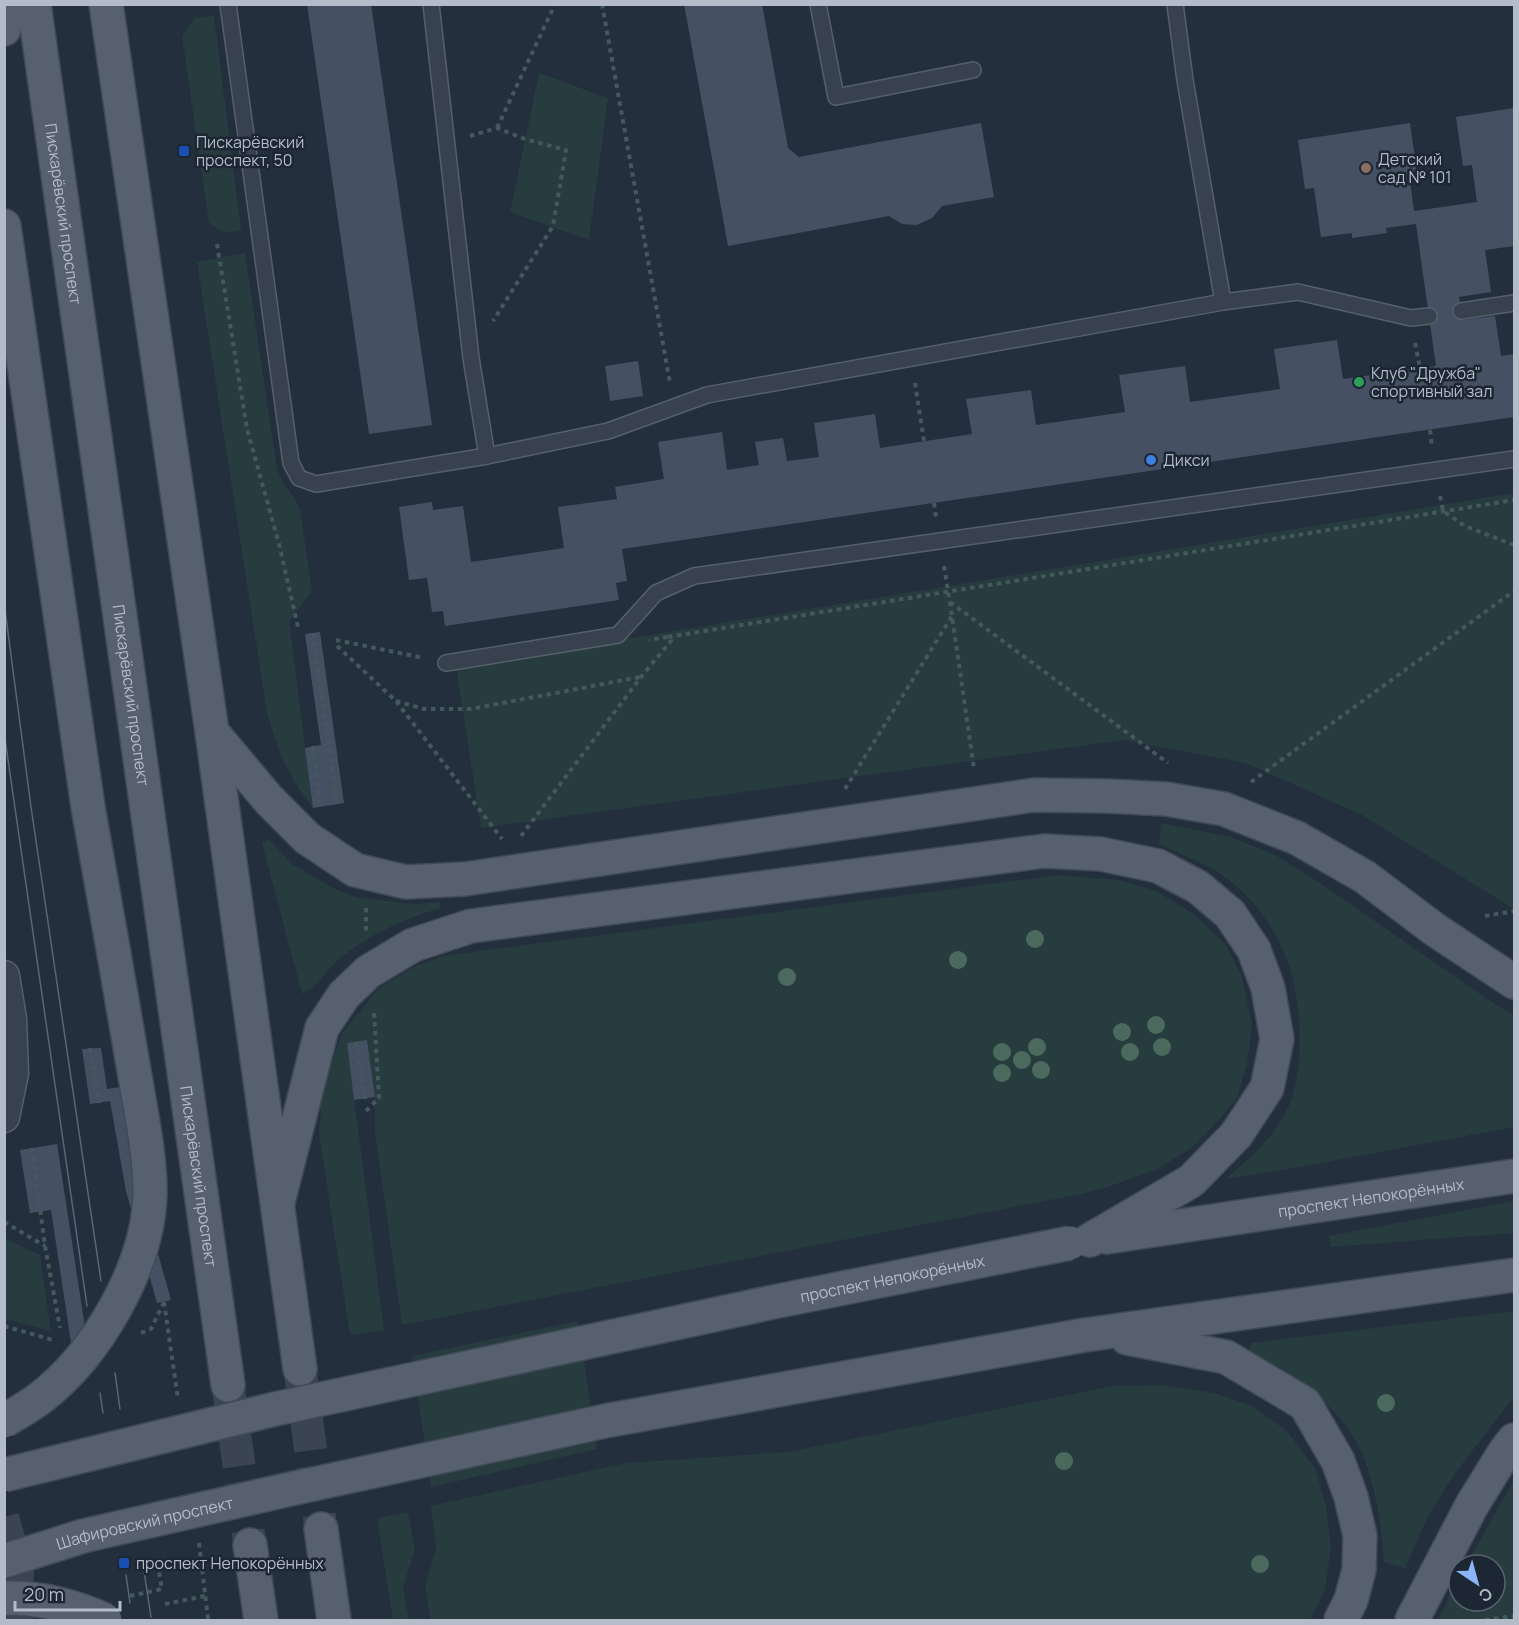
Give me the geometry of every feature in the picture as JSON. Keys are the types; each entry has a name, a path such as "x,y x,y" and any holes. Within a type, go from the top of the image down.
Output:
{"main road":[{"path":"4,29 9,4"},
{"name":"Пискарёвский проспект","path":"34,4 228,1385"},
{"path":"106,4 212,732 300,1369"},
{"path":"4,226 88,807 149,1153 150,1194 147,1224 138,1259 125,1290 104,1327 75,1366 40,1398 4,1421"},
{"path":"212,732 269,800 307,838 355,870 406,882 465,879 1034,795 1166,799 1224,809 1298,838 1365,877 1434,929 1515,982"},
{"path":"278,1202 322,1029 344,994 368,972 413,945 471,926 1044,851 1101,854 1158,866 1198,887 1230,914 1254,950 1268,988 1277,1039 1266,1088 1236,1135 1191,1181 1080,1241"},
{"name":"проспект Непокорённых","path":"4,1475 275,1409 766,1303 1080,1241 1515,1176"},
{"path":"1094,1334 1515,1275"},
{"path":"1094,1334 1226,1358 1305,1404 1338,1461 1351,1497 1360,1536 1359,1570 1351,1600 1341,1620"},
{"name":"Шафировский проспект","path":"4,1561 83,1536 610,1420 1094,1334"},
{"path":"1412,1620 1472,1505 1506,1450 1515,1440"},
{"path":"321,1529 334,1620"},
{"path":"250,1545 261,1620"},
{"path":"4,1598 23,1598 59,1604 105,1620"}],"street":[{"path":"110,38 121,4"},
{"path":"4,976 11,1019 13,1073 4,1117"}],"lane":[{"path":"228,4 291,464 299,478 316,484 487,456 608,431 707,394 1223,302 1298,292 1411,318 1429,316"},
{"path":"431,4 471,357 487,456"},
{"path":"818,4 836,97 973,70"},
{"path":"1175,4 1185,80 1223,302"},
{"path":"1461,311 1515,303"},
{"path":"446,663 618,634 656,593 694,576 1515,459"}],"path":[{"path":"497,128 555,4"},
{"path":"602,4 655,307 675,407"},
{"path":"446,143 497,128 525,139 566,150 553,226 471,357"},
{"path":"217,244 247,429 279,544 298,627"},
{"path":"911,358 924,441"},
{"path":"1440,492 1443,511 1465,526 1515,545"},
{"path":"659,638 1515,500"},
{"path":"945,576 975,775"},
{"path":"1250,783 1515,591"},
{"path":"950,602 1176,769"},
{"path":"843,793 952,616"},
{"path":"313,633 338,804"},
{"path":"521,837 671,641 668,637"},
{"path":"336,640 446,663"},
{"path":"338,646 396,701 502,839"},
{"path":"396,701 424,709 471,709 642,676"},
{"path":"313,746 321,806"},
{"path":"1485,916 1515,911"},
{"path":"356,1042 364,1099"},
{"path":"90,1048 99,1102"},
{"path":"4,1222 45,1246 32,1148"},
{"path":"4,1326 62,1343"},
{"path":"129,1596 162,1589 158,1566"},
{"path":"165,1604 206,1596"},
{"path":"1485,1620 1515,1616"}],"green space":[{"path":"214,15 241,230 225,233 209,223 182,36 195,18"},
{"path":"539,73 608,98 589,240 510,212"},
{"path":"245,253 277,469 284,485 300,509 312,591 289,621 313,808 295,783 280,754 267,713 197,262"},
{"path":"1514,493 1514,909 1362,815 1246,763 1123,740 481,828 456,667"},
{"path":"1161,823 1231,837 1277,856 1514,1015 1514,1127 1225,1179 1266,1140 1286,1112 1297,1078 1299,1058 1299,1015 1296,995 1283,950 1259,910 1218,872 1159,844"},
{"path":"269,839 292,864 333,888 355,897 412,904 440,902 441,908 415,916 366,940 338,960 308,991 302,994 262,843"},
{"path":"1059,875 1119,880 1157,891 1196,916 1226,945 1242,977 1252,1023 1247,1064 1237,1098 1195,1145 1158,1169 1105,1188 1076,1195 402,1325 375,1132 375,1097 367,1041 347,1043 384,1330 350,1335 319,1134 322,1092 342,1033 379,988 416,966 448,955"},
{"path":"1514,1201 1514,1233 1331,1247 1329,1236"},
{"path":"4,1238 40,1255 51,1331 5,1319"},
{"path":"1514,1311 1514,1396 1456,1472 1428,1516 1405,1568 1384,1562 1374,1491 1361,1451 1352,1435 1341,1420 1313,1392 1282,1369 1250,1352 1251,1343"},
{"path":"578,1321 597,1449 431,1487 412,1356"},
{"path":"1163,1385 1215,1393 1252,1406 1287,1431 1315,1468 1326,1506 1331,1547 1325,1590 1310,1620 431,1620 425,1586 436,1549 431,1506 626,1463 789,1452 1112,1386"},
{"path":"1514,1480 1514,1620 1438,1620 1447,1602 1447,1613 1507,1613 1507,1553 1473,1553"},
{"path":"408,1512 415,1550 403,1587 409,1620 393,1620 377,1518"}],"building":[{"path":"307,4 371,4 432,425 369,434"},
{"path":"684,4 762,4 788,148 799,157 981,123 994,197 942,206 932,218 917,225 902,224 889,216 728,246"},
{"path":"1514,108 1514,246 1485,250 1491,292 1459,297 1463,320 1495,316 1501,356 1514,354 1514,417 622,549 627,581 616,583 619,600 445,626 443,611 432,612 427,578 409,580 399,507 432,502 433,510 463,506 471,562 564,548 558,507 617,499 615,487 664,479 658,442 722,432 727,470 759,465 755,442 783,438 787,461 819,457 814,423 875,414 880,448 972,434 966,399 1031,390 1036,425 1125,412 1119,375 1185,366 1190,402 1280,389 1274,349 1337,340 1343,379 1436,366 1416,224 1386,228 1387,233 1352,238 1352,233 1321,237 1314,188 1305,189 1298,140 1410,123 1417,173 1409,174 1414,211 1477,202 1472,165 1463,166 1456,117"},
{"path":"638,361 643,396 610,401 605,366"},
{"path":"320,632 344,803 313,808 305,748 321,745 305,634"},
{"path":"367,1040 375,1097 354,1100 347,1043"},
{"path":"101,1048 107,1089 120,1087 139,1186 171,1300 157,1303 126,1191 110,1101 90,1104 82,1049"},
{"path":"57,1144 89,1354 73,1356 51,1210 30,1213 20,1150"}],"tunnel":[{"path":"300,1369 321,1529"},
{"path":"228,1385 250,1545"},
{"path":"4,1517 19,1570 18,1620"}],"tram line":[{"path":"4,602 31,807 101,1281"},
{"path":"4,732 87,1306"},
{"path":"115,1373 120,1409"},
{"path":"100,1393 103,1413"},
{"path":"144,1571 151,1617"},
{"path":"126,1575 130,1603"}],"place":[{"name":"Пискарёвский проспект, 50","path":"184,151"},
{"name":"Детский сад № 101","path":"1366,168"},
{"name":"Клуб \"Дружба\" спортивный зал","path":"1359,382"},
{"name":"Дикси","path":"1151,460"},
{"name":"проспект Непокорённых","path":"124,1563"}]}
